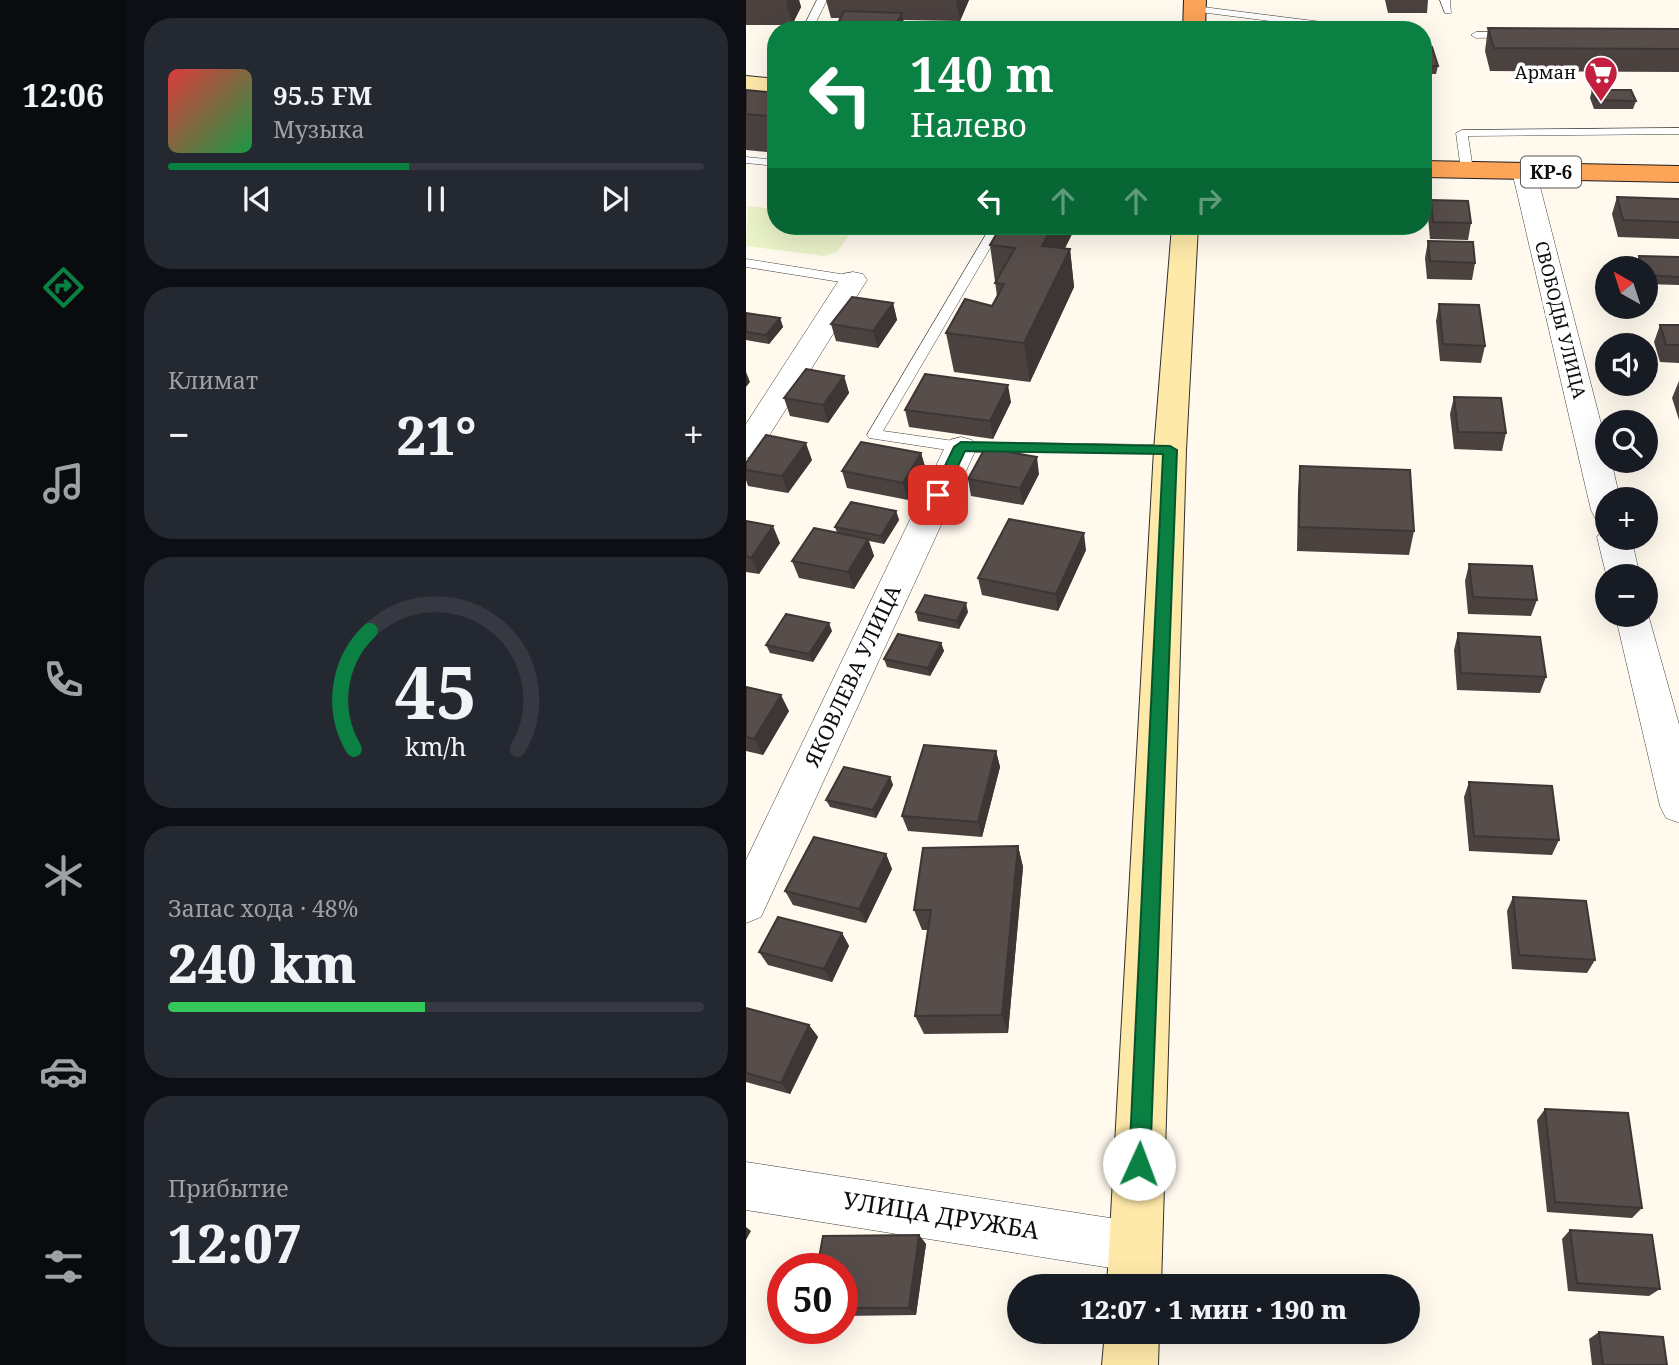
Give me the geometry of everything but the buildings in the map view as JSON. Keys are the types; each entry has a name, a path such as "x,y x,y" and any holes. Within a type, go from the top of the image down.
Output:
{"highway":[{"name":"KP-6","path":"1432,169 1679,174"}],"main road":[{"path":"746,83 767,85"},
{"path":"1135,1266 1170,450 1184,235"},
{"path":"1130,1365 1131,1344"}],"street":[{"name":"СВОБОДЫ УЛИЦА","path":"1524,171 1601,487"},
{"path":"746,448 853,280"},
{"name":"ЯКОВЛЕВА УЛИЦА","path":"746,904 961,447"},
{"path":"1636,627 1679,806"},
{"name":"УЛИЦА ДРУЖБА","path":"746,1186 1135,1266"}],"lane":[{"path":"812,21 822,0"},
{"path":"1195,13 1287,21"},
{"path":"1476,35 1530,35"},
{"path":"1466,170 1462,133 1679,131"},
{"path":"746,160 767,162"},
{"path":"992,235 874,435 961,447 1170,450"},
{"path":"746,263 853,280"}],"green space":[{"path":"748,206 767,208 767,235 849,235 837,252 824,256 746,246"}],"place":[{"name":"Арман","path":"1601,103"}],"route":[{"path":"938,495 961,447 1170,450 1139,1164"}]}
